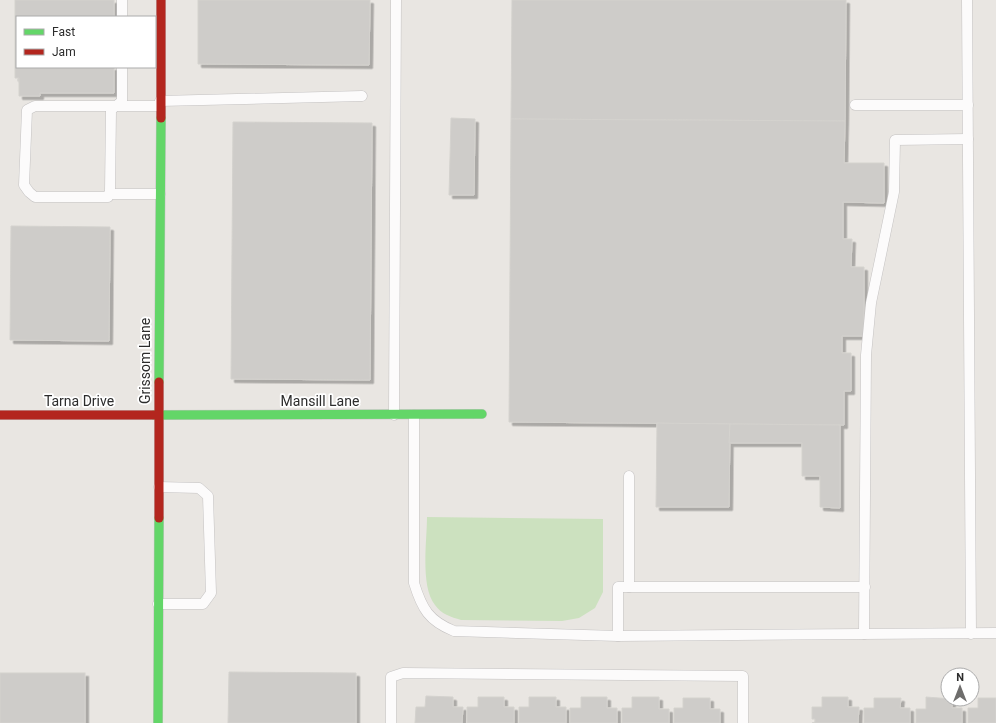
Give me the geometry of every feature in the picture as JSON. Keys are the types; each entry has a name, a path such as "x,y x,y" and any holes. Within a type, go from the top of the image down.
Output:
{"street":[{"name":"Grissom Lane","path":"158,723 160,104 158,19 161,0"},
{"name":"Mansill Lane","path":"159,415 482,414"},
{"name":"Tarna Drive","path":"0,415 159,415"}],"lane":[{"path":"122,0 122,16"},
{"path":"394,415 396,0"},
{"path":"967,0 971,634"},
{"path":"122,68 122,101 116,106 111,110 108,198 36,197 29,192 24,185 27,110 35,106 116,106 362,96"},
{"path":"855,105 968,105"},
{"path":"864,634 866,355 871,303 894,192 895,140 968,139"},
{"path":"109,194 160,194"},
{"path":"414,415 414,583 418,596 428,615 438,625 454,631 618,636 996,634"},
{"path":"629,476 629,587"},
{"path":"158,604 203,604 211,593 208,496 199,488 159,487"},
{"path":"618,636 618,587 865,587"},
{"path":"391,723 391,677 403,673 743,676 743,723"}],"green space":[{"path":"427,517 603,519 603,592 595,608 579,618 562,621 461,620 450,616 440,611 435,605 430,597 427,587 425,563"}],"building":[{"path":"15,0 114,0 114,16 16,16 16,68 114,68 114,93 40,93 40,96 19,96 19,78 15,78"},
{"path":"198,0 370,0 369,65 198,64"},
{"path":"512,0 846,0 845,121 511,119"},
{"path":"451,118 475,119 474,195 449,195"},
{"path":"511,119 845,121 844,163 884,163 884,203 843,202 843,239 852,239 851,267 864,267 864,336 842,336 842,353 851,353 851,391 844,391 844,425 509,422"},
{"path":"233,122 372,123 370,380 231,379"},
{"path":"11,226 110,227 109,341 10,340"},
{"path":"657,423 730,424 729,507 656,507"},
{"path":"730,424 840,425 840,508 820,507 820,476 802,476 802,443 729,443"},
{"path":"229,672 356,673 356,723 228,723"},
{"path":"0,673 85,673 85,723 0,723"},
{"path":"426,696 453,697 453,707 463,707 462,723 415,723 416,707 425,707"},
{"path":"478,697 504,697 504,707 514,707 514,723 467,723 467,707 478,707"},
{"path":"529,697 556,697 556,707 566,707 566,723 519,723 519,707 529,707"},
{"path":"581,697 607,697 607,708 617,708 617,723 570,723 570,708 581,708"},
{"path":"632,697 659,697 659,709 669,709 669,723 622,723 622,708 632,708"},
{"path":"822,697 848,697 848,707 859,707 858,723 812,723 815,722 815,719 812,719 812,707 822,707"},
{"path":"926,697 940,698 940,707 962,708 962,723 916,723 916,709 926,709"},
{"path":"683,698 710,698 710,709 720,709 720,723 674,723 674,708 683,708"},
{"path":"874,698 901,698 900,708 910,708 910,723 864,723 864,708 874,708"},
{"path":"980,698 996,698 996,723 968,723 968,708 980,707"}],"traffic: fast":[{"path":"159,382 161,118"},
{"path":"154,415 482,414"},
{"path":"158,723 159,518"}],"traffic: jam":[{"path":"161,0 161,118"},
{"path":"159,382 159,518"},
{"path":"0,415 154,415"}]}
